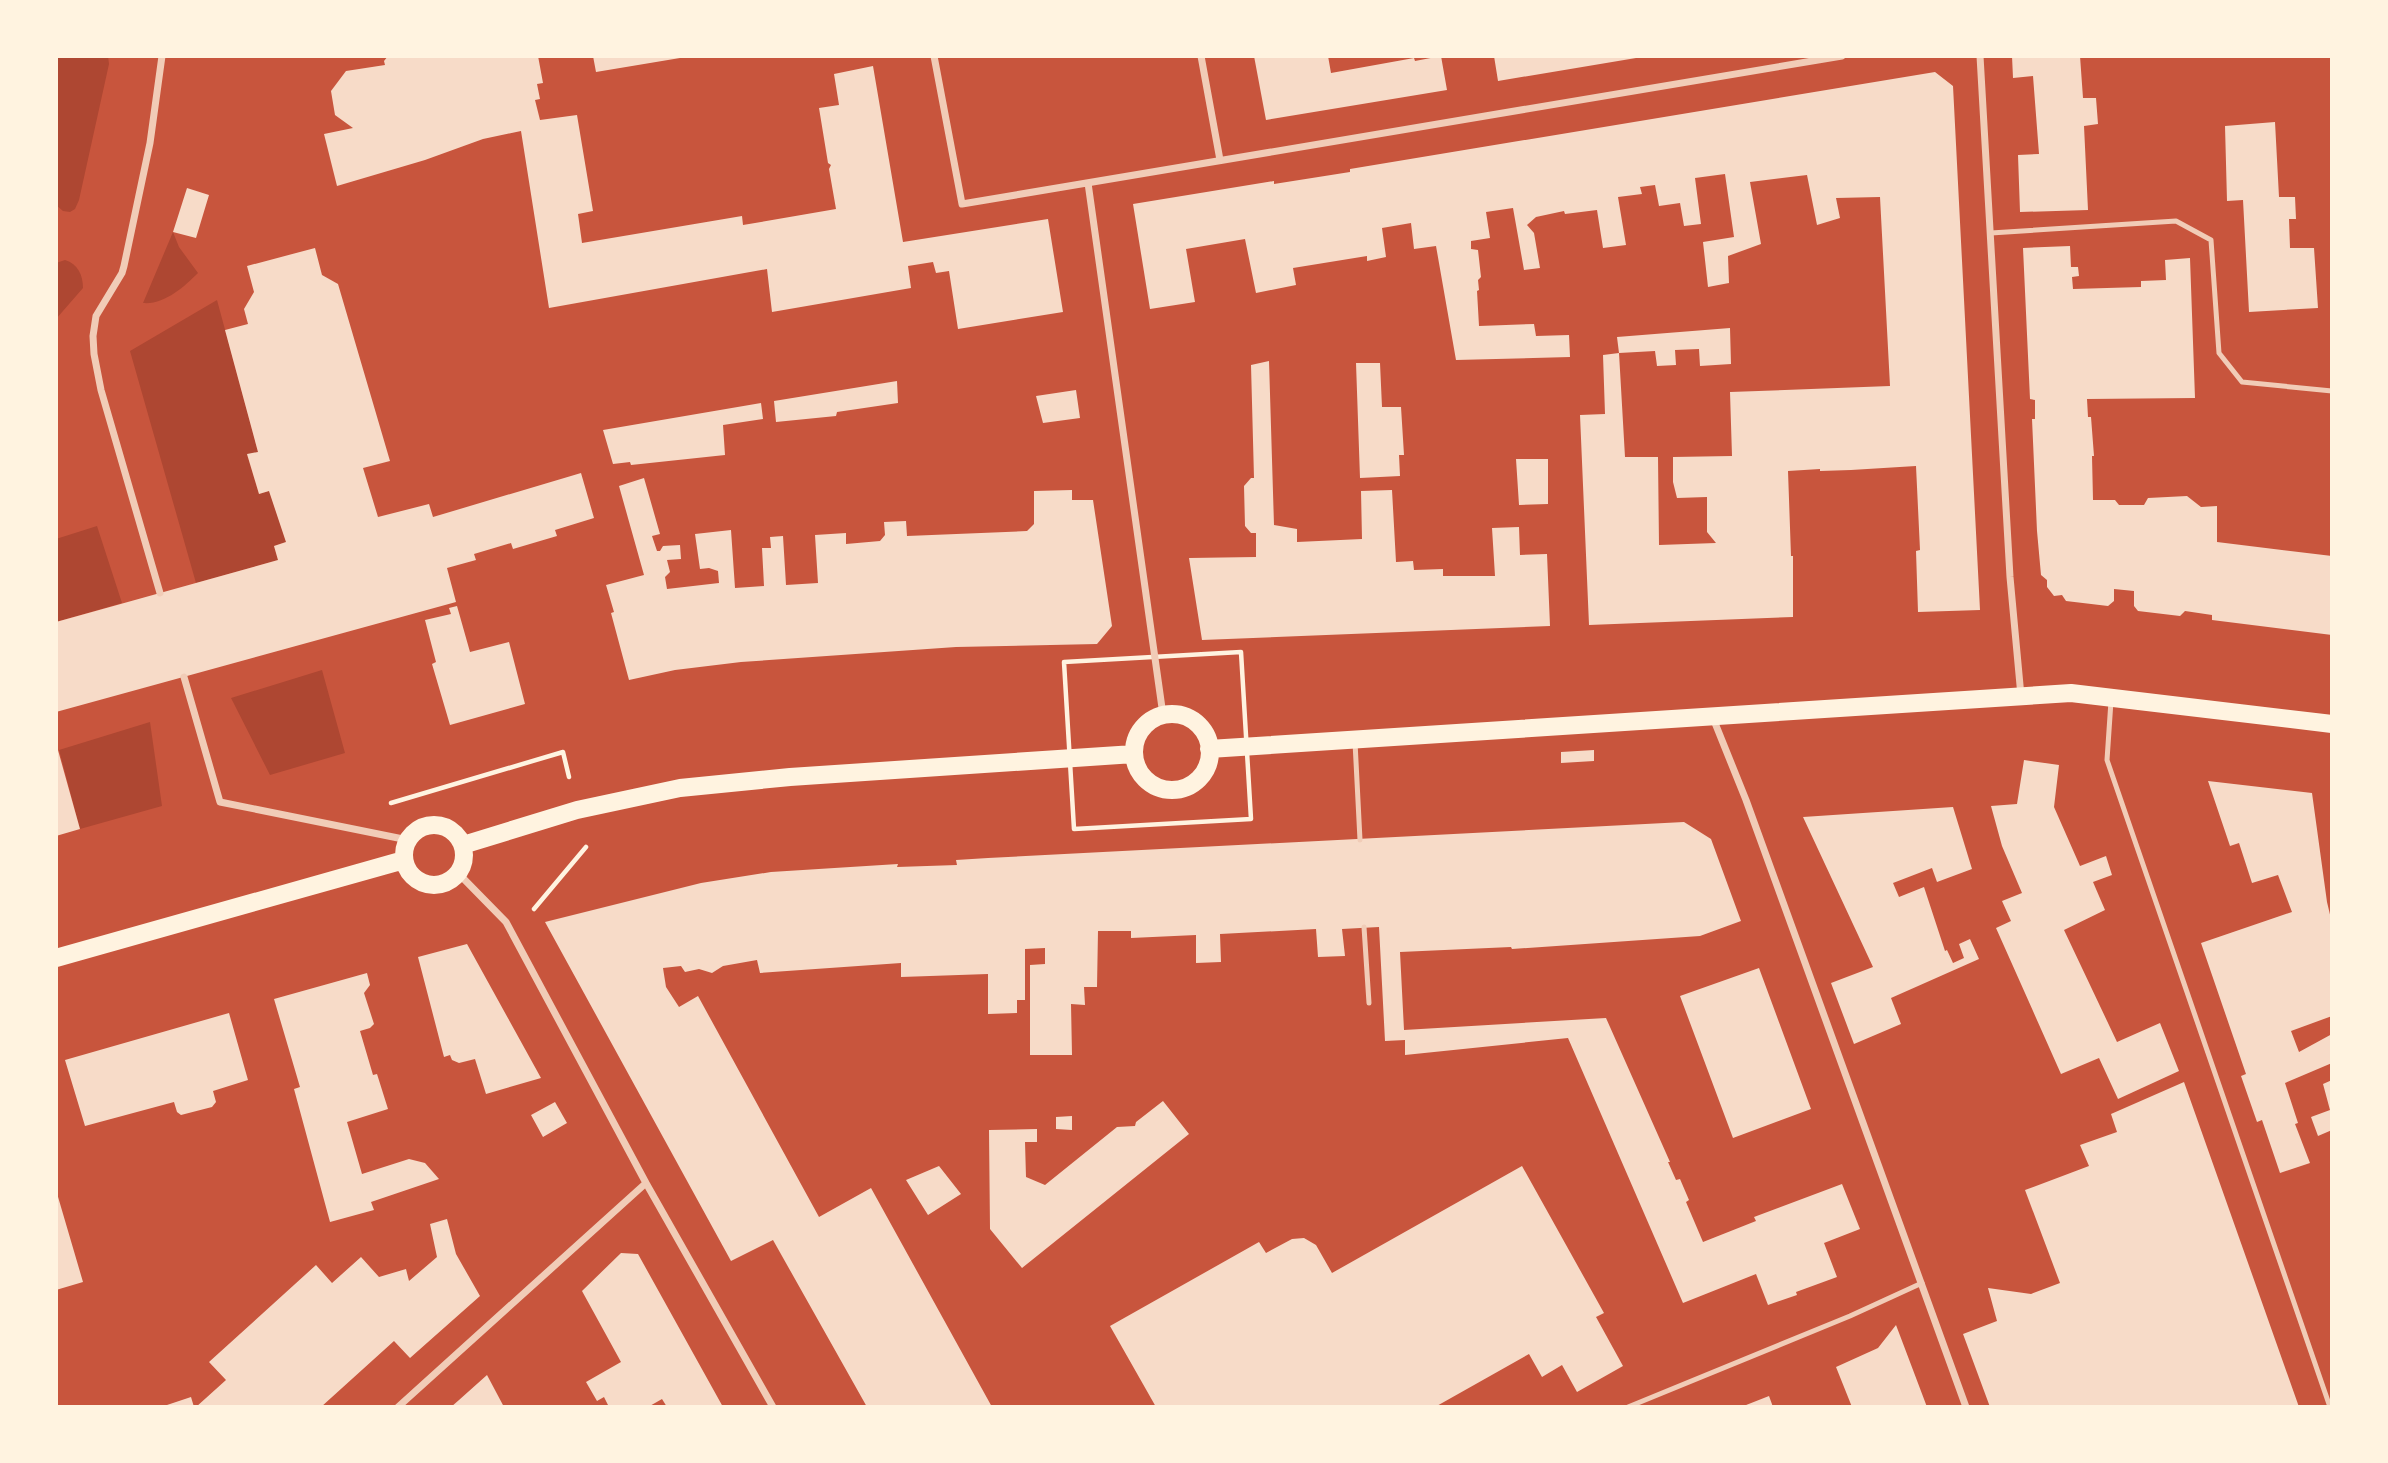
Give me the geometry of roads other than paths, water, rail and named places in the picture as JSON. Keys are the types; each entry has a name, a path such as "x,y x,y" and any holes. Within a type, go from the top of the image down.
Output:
{"main road":[{"path":"1209,749 2071,693 2332,724"},
{"path":"1163,715 1186,717 1197,723 1205,733 1209,749 1206,770 1198,780 1174,791 1150,784 1135,765 1133,754 1135,740 1141,729 1163,715"},
{"path":"463,845 577,810 680,788 790,777 1133,754"},
{"path":"432,824 450,829 463,845 463,864 458,873 442,884 432,885 414,877 404,860 404,850 414,832 432,824"},
{"path":"56,958 404,860"}],"street":[{"path":"160,593 101,390 93,336 96,316 124,266 150,143 162,56"},
{"path":"934,56 961,204 1842,56"},
{"path":"1201,56 1220,160"},
{"path":"1980,56 2010,577 2021,697"},
{"path":"1088,183 1163,715"},
{"path":"184,677 220,802 408,840"},
{"path":"1713,717 1746,800 1966,1407"},
{"path":"458,873 506,922 646,1183 773,1407"},
{"path":"398,1407 646,1183"}],"lane":[{"path":"1992,233 2176,221 2210,240 2218,353 2242,382 2332,391"},
{"path":"2111,698 2107,760 2330,1407"},
{"path":"1355,740 1360,840"},
{"path":"1364,927 1369,1003"},
{"path":"1628,1407 1850,1316 1922,1283"}]}
